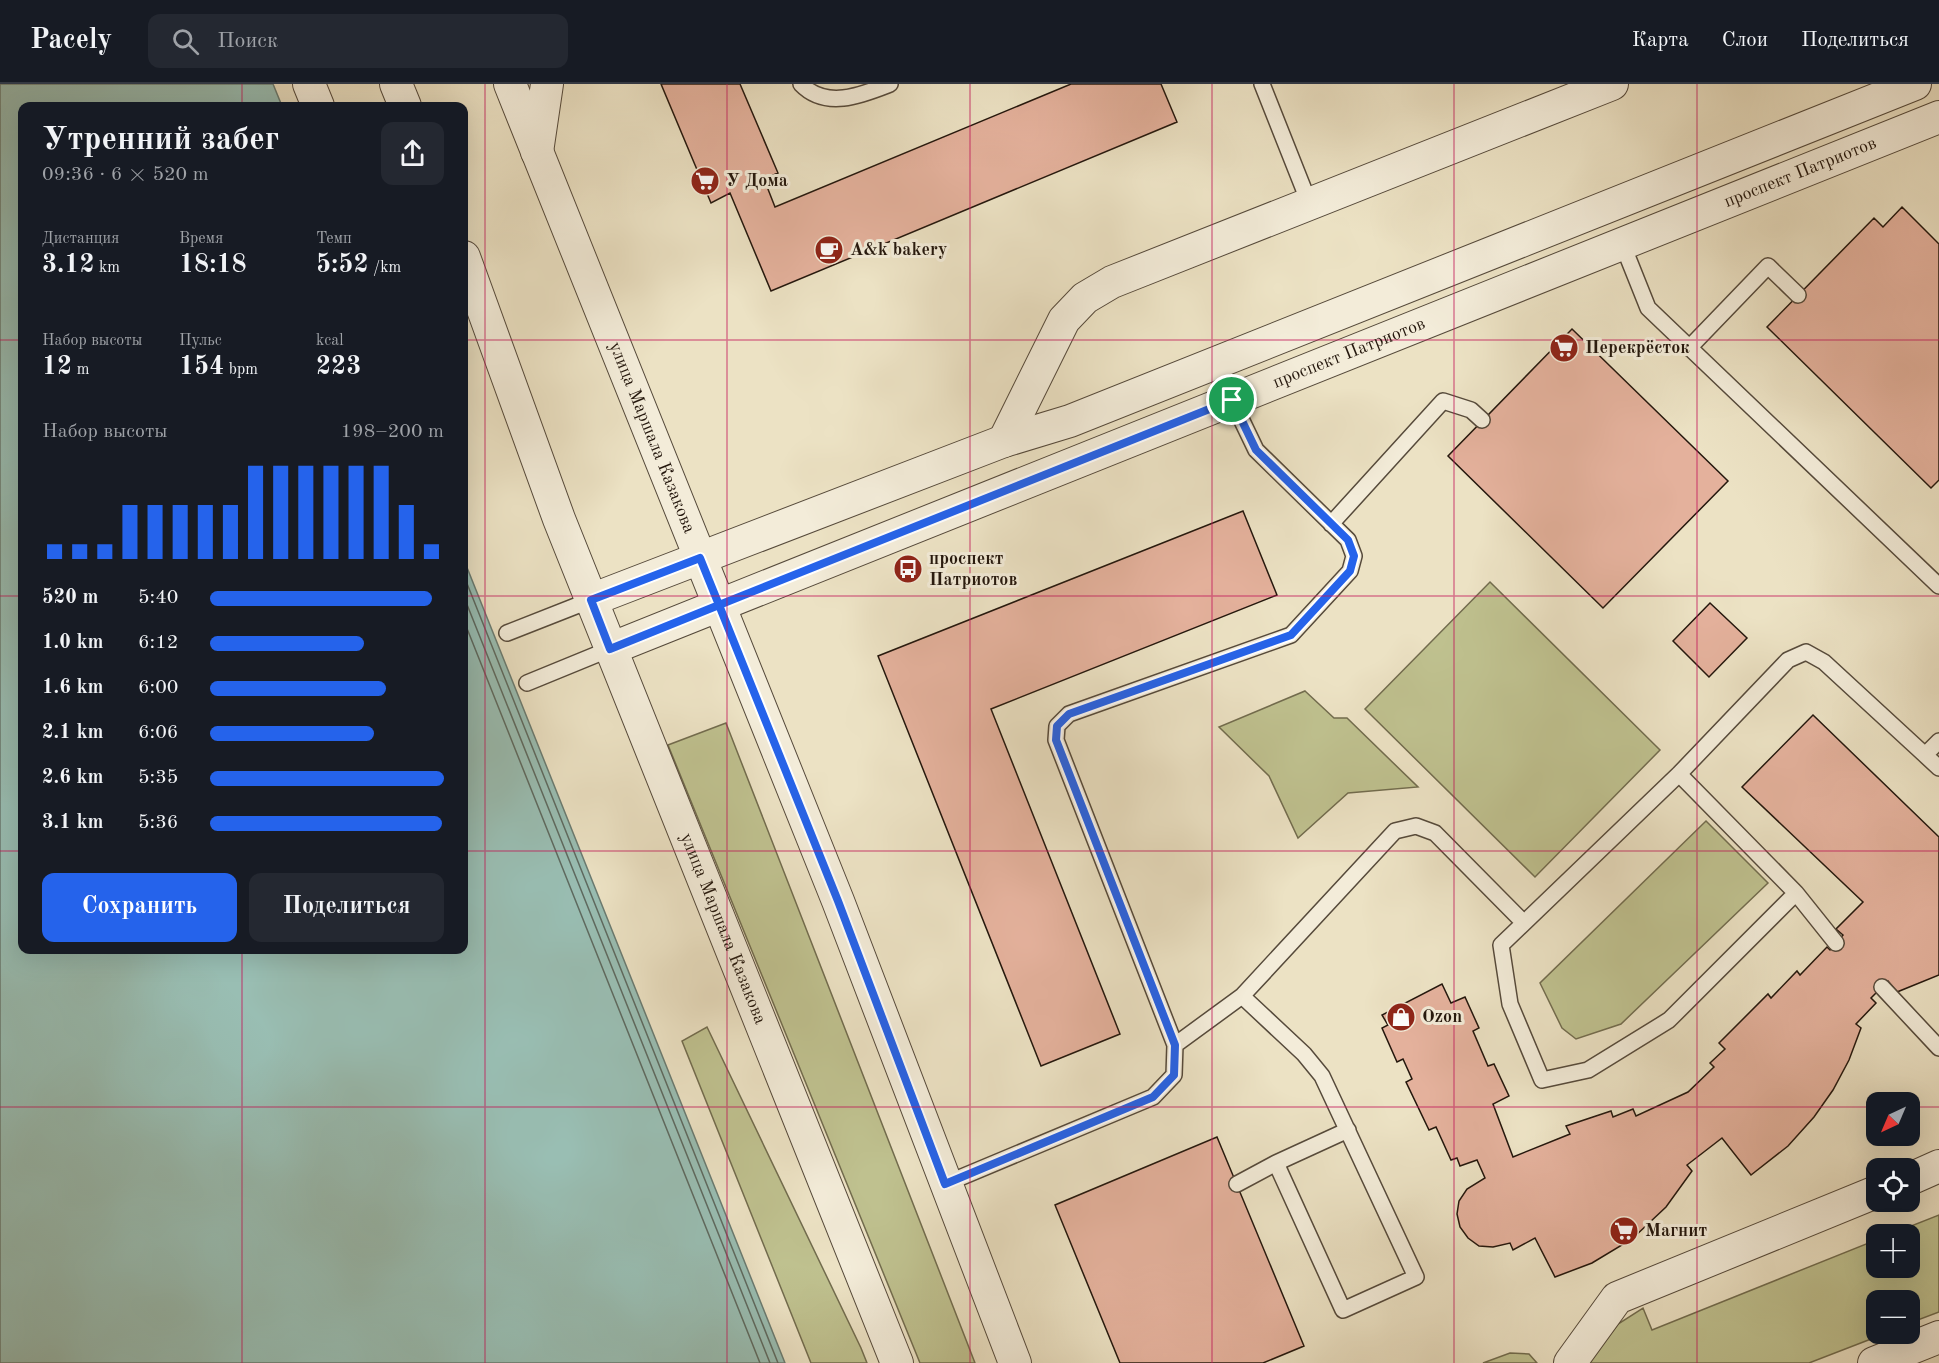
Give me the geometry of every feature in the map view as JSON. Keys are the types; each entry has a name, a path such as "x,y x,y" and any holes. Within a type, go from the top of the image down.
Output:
{"street":[{"path":"309,84 316,102"},
{"path":"396,84 403,102"},
{"name":"улица Маршала Казакова","path":"510,84 838,901 1015,1363"},
{"path":"537,153 547,84"},
{"path":"1004,441 1064,320 1085,298 1112,282 1612,84"},
{"path":"591,600 1004,441 1070,421 1915,84"},
{"name":"проспект Патриотов","path":"610,649 1939,117"},
{"name":"улица Маршала Казакова","path":"468,268 610,649 897,1363"},
{"path":"1920,1175 1939,1166"},
{"path":"1570,1363 1617,1298 1866,1196"},
{"path":"1874,1363 1939,1337"}],"lane":[{"path":"801,84 806,89 827,98 853,99 890,84"},
{"path":"1262,84 1310,205"},
{"path":"1622,243 1648,308 1939,586"},
{"path":"1689,348 1768,266 1798,295"},
{"path":"945,1184 1153,1097 1174,1075 1175,1045 1056,740 1057,726 1069,714 1291,635 1350,571 1354,556 1348,540 1256,450 1232,400"},
{"path":"1331,524 1443,401 1471,410 1482,420"},
{"path":"507,633 591,600"},
{"name":"проспект Патриотов","path":"527,682 610,649"},
{"path":"1796,893 1669,1020 1588,1070 1542,1080 1510,1004 1501,945 1679,774 1788,660 1806,652 1824,662 1939,768"},
{"path":"1925,755 1939,741"},
{"path":"1679,774 1796,893 1836,943"},
{"path":"1175,1045 1242,996 1395,831 1416,826 1435,833 1524,923"},
{"path":"1882,987 1939,1048"},
{"path":"1242,996 1304,1054 1322,1076 1416,1277 1343,1310 1276,1163"},
{"path":"1237,1184 1276,1163 1348,1130"}],"green space":[{"path":"1490,582 1660,750 1535,877 1365,709"},
{"path":"1305,691 1334,718 1347,718 1418,787 1348,793 1298,838 1269,776 1219,727"},
{"path":"726,723 975,1363 920,1363 668,745"},
{"path":"1706,821 1768,883 1621,1024 1576,1039 1562,1028 1540,983"},
{"path":"707,1027 867,1363 811,1363 682,1041"},
{"path":"1939,1215 1939,1312 1920,1319 1920,1290 1866,1290 1866,1341 1809,1363 1589,1363 1618,1324 1643,1308 1652,1330 1866,1244 1866,1278 1920,1278 1920,1224 1916,1224"},
{"path":"1510,1353 1529,1354 1537,1363 1483,1363"}],"water":[{"path":"0,84 273,84 280,102 18,102 18,954 468,954 468,570 785,1363 0,1363"}],"building":[{"path":"661,84 740,84 778,173 764,179 775,207 1071,84 1161,84 1177,122 771,291 730,193 711,203"},
{"path":"1902,207 1939,244 1939,480 1931,488 1767,327 1874,218 1883,227"},
{"path":"1572,329 1728,481 1603,608 1448,456"},
{"path":"1243,511 1277,595 991,709 1120,1034 1041,1066 878,656"},
{"path":"1710,603 1747,638 1709,677 1673,641"},
{"path":"1813,715 1939,837 1939,975 1897,992 1888,981 1871,998 1876,1003 1856,1024 1861,1028 1849,1060 1833,1090 1814,1117 1788,1146 1751,1175 1722,1138 1687,1165 1692,1171 1666,1207 1632,1239 1592,1263 1555,1277 1535,1238 1513,1250 1510,1243 1493,1247 1479,1246 1468,1238 1460,1227 1457,1214 1459,1201 1467,1189 1485,1178 1477,1160 1460,1166 1457,1158 1451,1160 1436,1127 1429,1130 1406,1082 1412,1079 1403,1059 1397,1062 1382,1028 1388,1025 1382,1015 1442,984 1451,1003 1465,997 1479,1028 1473,1031 1488,1066 1494,1064 1509,1096 1493,1104 1513,1157 1570,1134 1566,1126 1611,1111 1613,1117 1633,1109 1636,1116 1688,1092 1714,1067 1710,1063 1725,1049 1719,1043 1768,994 1771,998 1797,971 1800,975 1827,947 1830,950 1843,935 1836,929 1863,902 1742,787"},
{"path":"1217,1137 1304,1346 1263,1363 1120,1363 1055,1205"}],"place":[{"name":"У Дома","path":"705,181"},
{"name":"A&k bakery","path":"829,250"},
{"name":"Перекрёсток","path":"1564,348"},
{"name":"проспект Патриотов","path":"908,569"},
{"name":"Ozon","path":"1401,1017"},
{"name":"Магнит","path":"1624,1231"}],"route":[{"path":"1232,400 719,605 700,558 591,600 610,649 719,605 838,901 945,1184 1153,1097 1174,1075 1175,1045 1056,740 1057,726 1069,714 1291,635 1350,571 1354,556 1348,540 1256,450 1232,400"}]}
